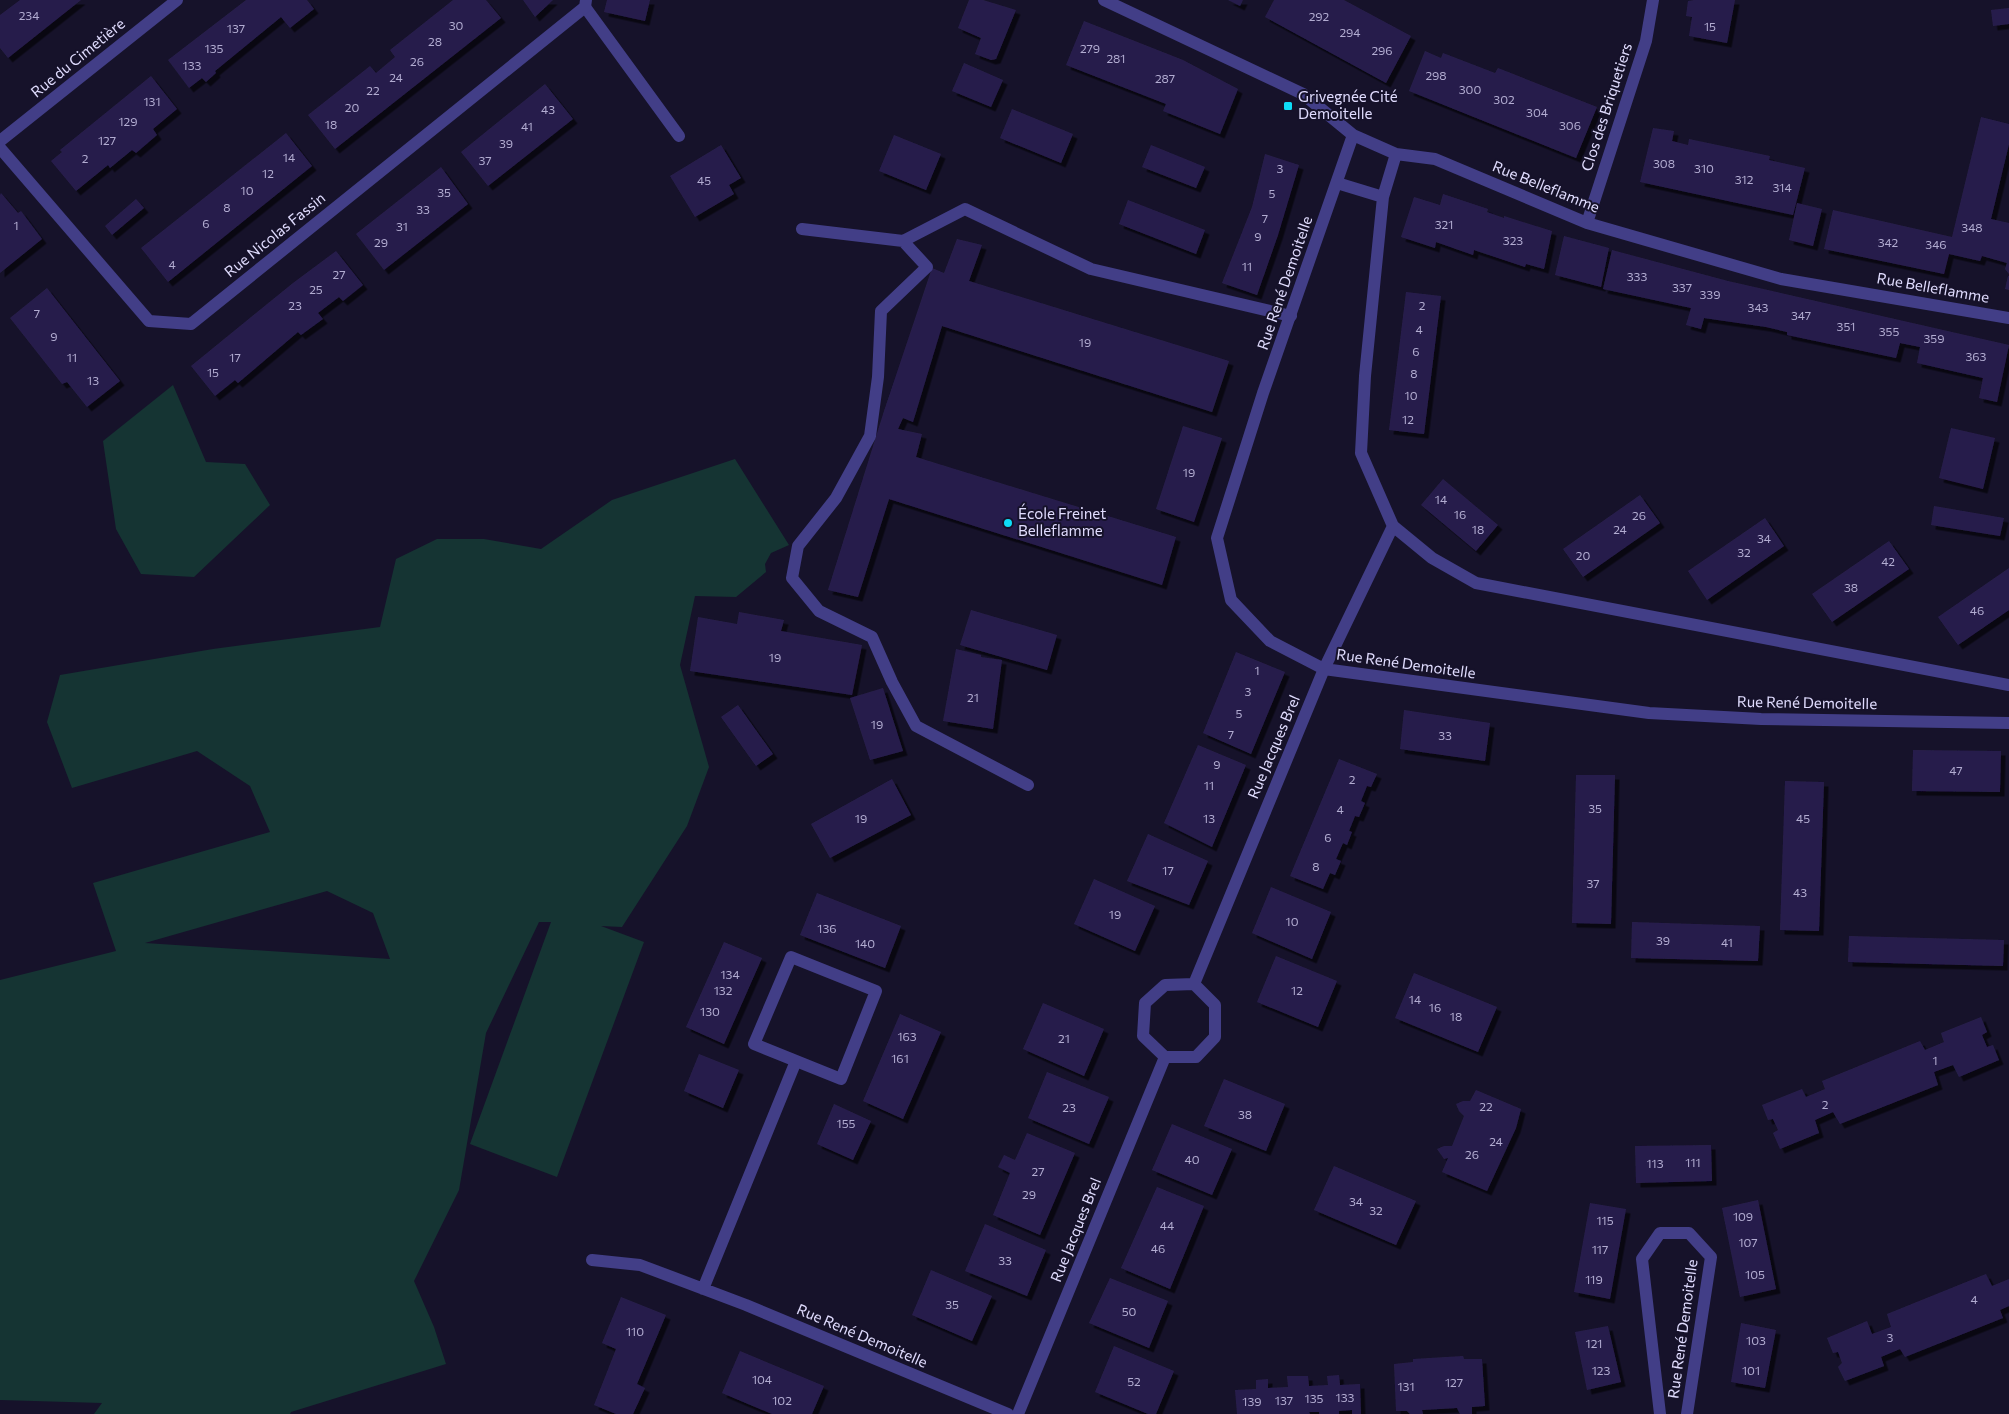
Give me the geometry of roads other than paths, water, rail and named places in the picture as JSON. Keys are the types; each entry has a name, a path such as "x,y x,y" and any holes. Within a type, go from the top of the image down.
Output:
{"street":[{"name":"Rue du Cimetière","path":"0,141 177,0"},
{"name":"Rue Belleflamme","path":"1104,0 1303,94 1353,135 1396,154 1435,158 1587,223 1781,279 2009,318"},
{"name":"Clos des Briquetiers","path":"1587,223 1646,41 1653,0"},
{"path":"585,3 679,136"},
{"name":"Rue Nicolas Fassin","path":"0,148 149,321 191,324 585,3"},
{"name":"Rue René Demoitelle","path":"1353,135 1338,183 1263,393 1217,538 1231,600 1270,641 1324,669 1649,713 1761,719 2009,723"},
{"path":"1396,154 1383,197 1365,376 1361,453 1393,526 1432,558 1476,583 2009,685"},
{"path":"1338,183 1383,197"},
{"path":"802,229 903,241 965,209 1091,269 1290,316"},
{"path":"903,241 927,267 881,311 878,377 870,436 836,498 798,546 792,578 820,611 872,637 892,682 916,726 1028,784"},
{"name":"Rue Jacques Brel","path":"1194,984 1324,669 1393,526"},
{"path":"791,957 876,992 841,1079 796,1061 754,1044 791,957"},
{"path":"1194,984 1215,1005 1216,1037 1196,1057 1165,1057 1143,1036 1145,1003 1165,985 1194,984"},
{"name":"Rue Jacques Brel","path":"1018,1414 1165,1057"},
{"path":"703,1289 796,1061"},
{"name":"Rue René Demoitelle","path":"1660,1414 1642,1259 1660,1233 1689,1233 1711,1257 1687,1414"},
{"name":"Rue René Demoitelle","path":"592,1260 640,1265 1008,1414"}],"place":[{"name":"Grivegnée Cité Demoitelle","path":"1288,106"},
{"name":"École Freinet Belleflamme","path":"1008,523"}]}
